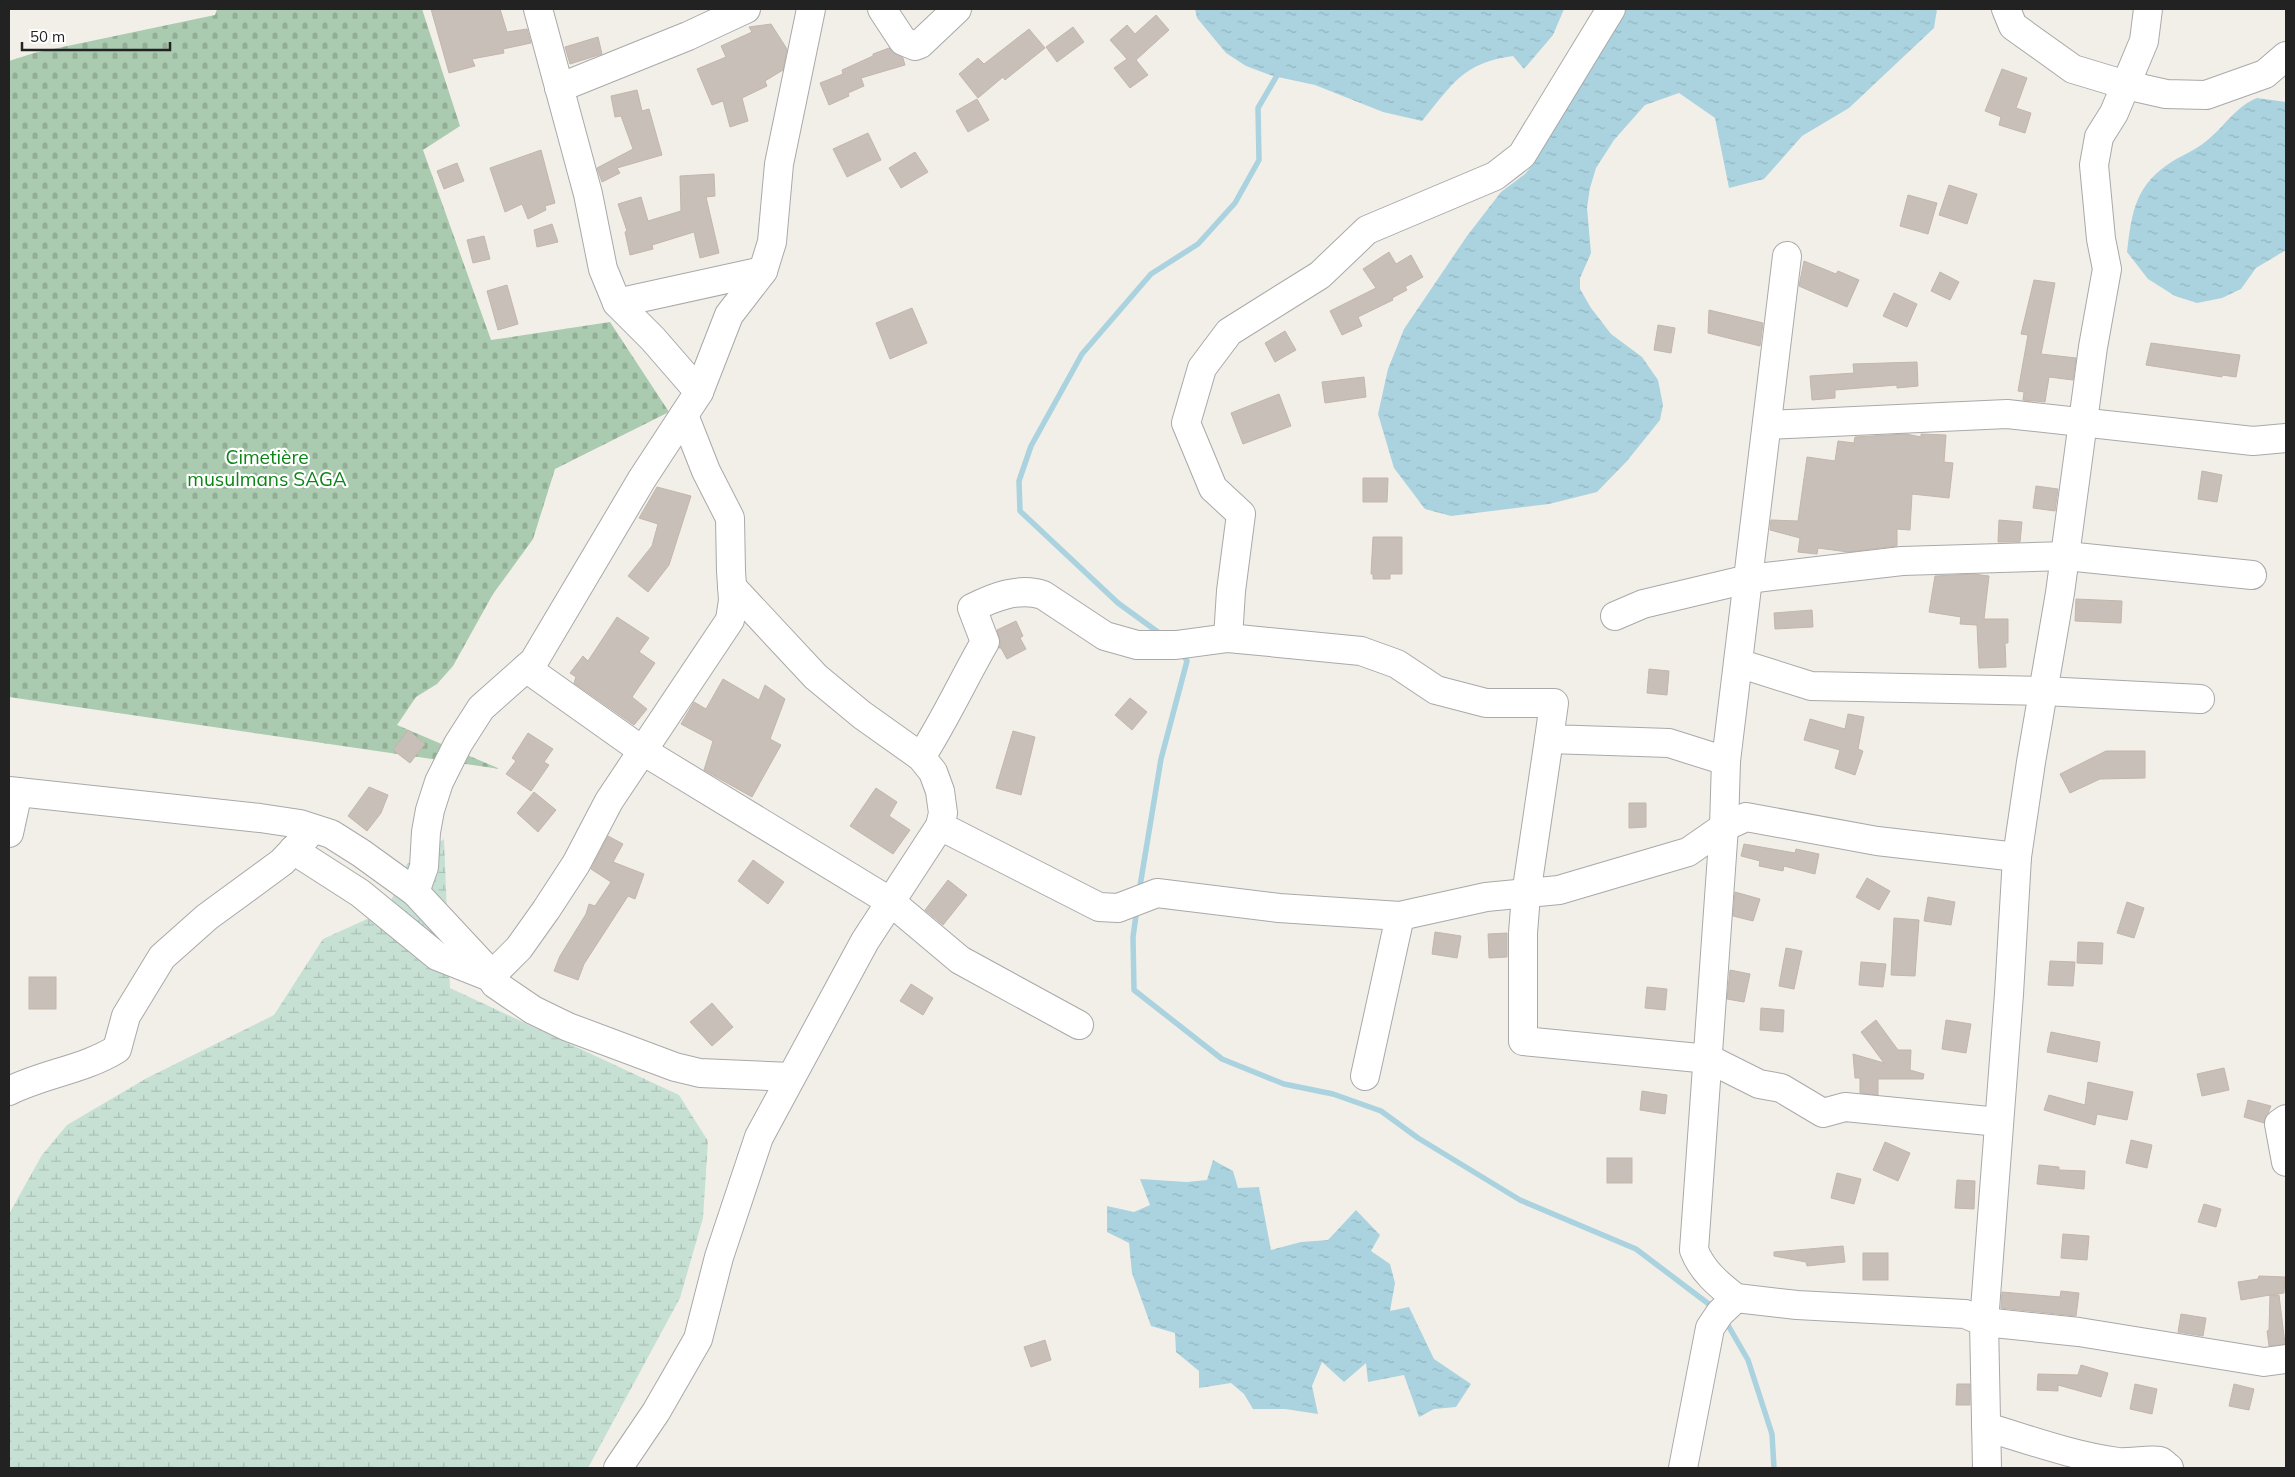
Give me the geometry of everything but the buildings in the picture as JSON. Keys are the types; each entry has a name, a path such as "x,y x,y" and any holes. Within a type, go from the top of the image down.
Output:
{"street":[{"path":"490,977 518,948 576,864 609,800 730,620 734,600 730,518 706,470 692,404 653,339 617,303 603,269 588,194 538,9"},
{"path":"559,88 688,36 746,9"},
{"path":"415,892 424,867 426,832 439,782 458,744 481,708 534,660 642,479 692,404 729,315 763,271 772,242 779,164 810,9"},
{"path":"882,9 903,41 915,46 920,44 957,9"},
{"path":"1228,638 1231,591 1241,514 1213,488 1186,423 1202,368 1229,332 1320,275 1367,230 1495,176 1522,155 1611,9"},
{"path":"2006,9 2013,26 2073,69 2126,86 2166,94 2206,95 2265,74 2286,56"},
{"path":"1987,1468 1984,1322 2017,857 2066,556 2093,347 2107,269 2101,239 2094,165 2099,137 2114,113 2144,41 2148,9"},
{"path":"1787,256 1726,761 1724,827 1709,1059 1694,1250 1698,1260 1708,1274 1736,1298 1797,1306 1965,1314 1984,1322 2079,1332 2264,1362 2286,1359"},
{"path":"617,303 763,271"},
{"path":"1767,425 2007,414 2083,424 2253,441 2286,438"},
{"path":"1615,616 1643,604 1748,579 1902,560 2066,556 2252,575"},
{"path":"618,1468 656,1412 698,1339 719,1257 759,1137 865,941 940,826 943,813 940,791 933,772 921,757 862,715 816,677 732,588"},
{"path":"921,757 952,706 963,680 985,642 972,608 991,598 1020,591 1032,591 1059,605 1105,636 1136,645 1176,645 1228,638 1361,652 1397,664 1436,690 1486,703 1554,703 1526,894 1523,933 1524,1041 1709,1059 1759,1084 1781,1088 1823,1113 1846,1107 1999,1122"},
{"path":"1738,663 1811,686 2044,691 2200,699"},
{"path":"526,668 643,751 891,902 960,960 1079,1025"},
{"path":"1549,739 1670,743 1726,761"},
{"path":"9,833 14,791 260,818 313,828 338,839 415,892 483,965 495,984 533,1010 568,1027 654,1060 700,1072 791,1077"},
{"path":"940,826 1099,907 1118,908 1157,893 1279,908 1400,916 1486,898 1559,890 1688,852 1724,827 1746,817 1877,841 2017,857"},
{"path":"9,1091 54,1072 86,1065 117,1049 126,1016 162,957 207,917 282,862 313,828"},
{"path":"293,850 360,893 437,956 490,977"},
{"path":"1366,1076 1400,916"},
{"path":"2286,1119 2279,1124 2286,1162"},
{"path":"1683,1468 1710,1328 1736,1298"},
{"path":"1986,1427 2091,1458 2125,1463 2143,1463 2160,1460 2169,1468"}],"green space":[{"name":"Cimetière musulmans SAGA","path":"217,9 422,9 460,126 423,150 491,340 610,322 669,412 555,469 533,539 493,594 453,666 437,684 416,697 397,725 500,769 9,697 9,61 34,53 215,15"},
{"path":"444,839 450,988 679,1095 708,1141 703,1218 680,1298 588,1468 9,1468 9,1214 42,1155 67,1125 147,1078 274,1015 323,939 387,910 407,864"}],"water":[{"path":"1195,9 1564,9 1553,35 1524,69 1513,56 1496,59 1470,70 1451,86 1422,121 1383,112 1315,85 1273,76 1246,66 1226,53 1197,18"},
{"path":"1615,9 1937,9 1934,28 1849,108 1802,136 1764,179 1729,188 1715,118 1679,93 1645,105 1614,140 1596,168 1587,208 1591,253 1580,278 1580,289 1591,308 1611,334 1642,357 1658,380 1663,405 1660,420 1627,461 1597,492 1549,504 1451,516 1425,509 1394,468 1378,414 1388,369 1404,329 1467,236 1501,192 1525,174 1535,162 1576,83 1619,23"},
{"path":"2257,98 2286,102 2286,250 2256,268 2241,289 2222,298 2197,303 2175,296 2148,279 2127,252 2131,224 2138,200 2150,180 2160,170 2203,144 2238,110"},
{"path":"1213,1160 1233,1171 1238,1188 1259,1187 1271,1250 1301,1242 1328,1240 1356,1210 1380,1235 1371,1251 1390,1264 1395,1283 1390,1311 1409,1307 1434,1359 1471,1384 1456,1407 1434,1409 1419,1417 1404,1375 1368,1382 1366,1363 1344,1382 1322,1362 1312,1386 1318,1414 1285,1409 1253,1409 1244,1394 1231,1383 1199,1388 1199,1371 1176,1352 1175,1333 1151,1326 1132,1273 1129,1243 1107,1232 1107,1206 1134,1212 1150,1205 1140,1179 1187,1182 1207,1180"}],"waterway":[{"path":"1162,635 1118,603 1020,511 1019,481 1031,446 1082,354 1151,274 1198,244 1235,203 1259,160 1258,108 1279,72"},
{"path":"1139,892 1161,759 1187,661 1182,653"},
{"path":"1137,908 1133,937 1134,990 1222,1059 1284,1084 1333,1094 1381,1111 1418,1138 1520,1200 1636,1249 1714,1308"},
{"path":"1725,1320 1748,1360 1772,1434 1774,1468"}]}
